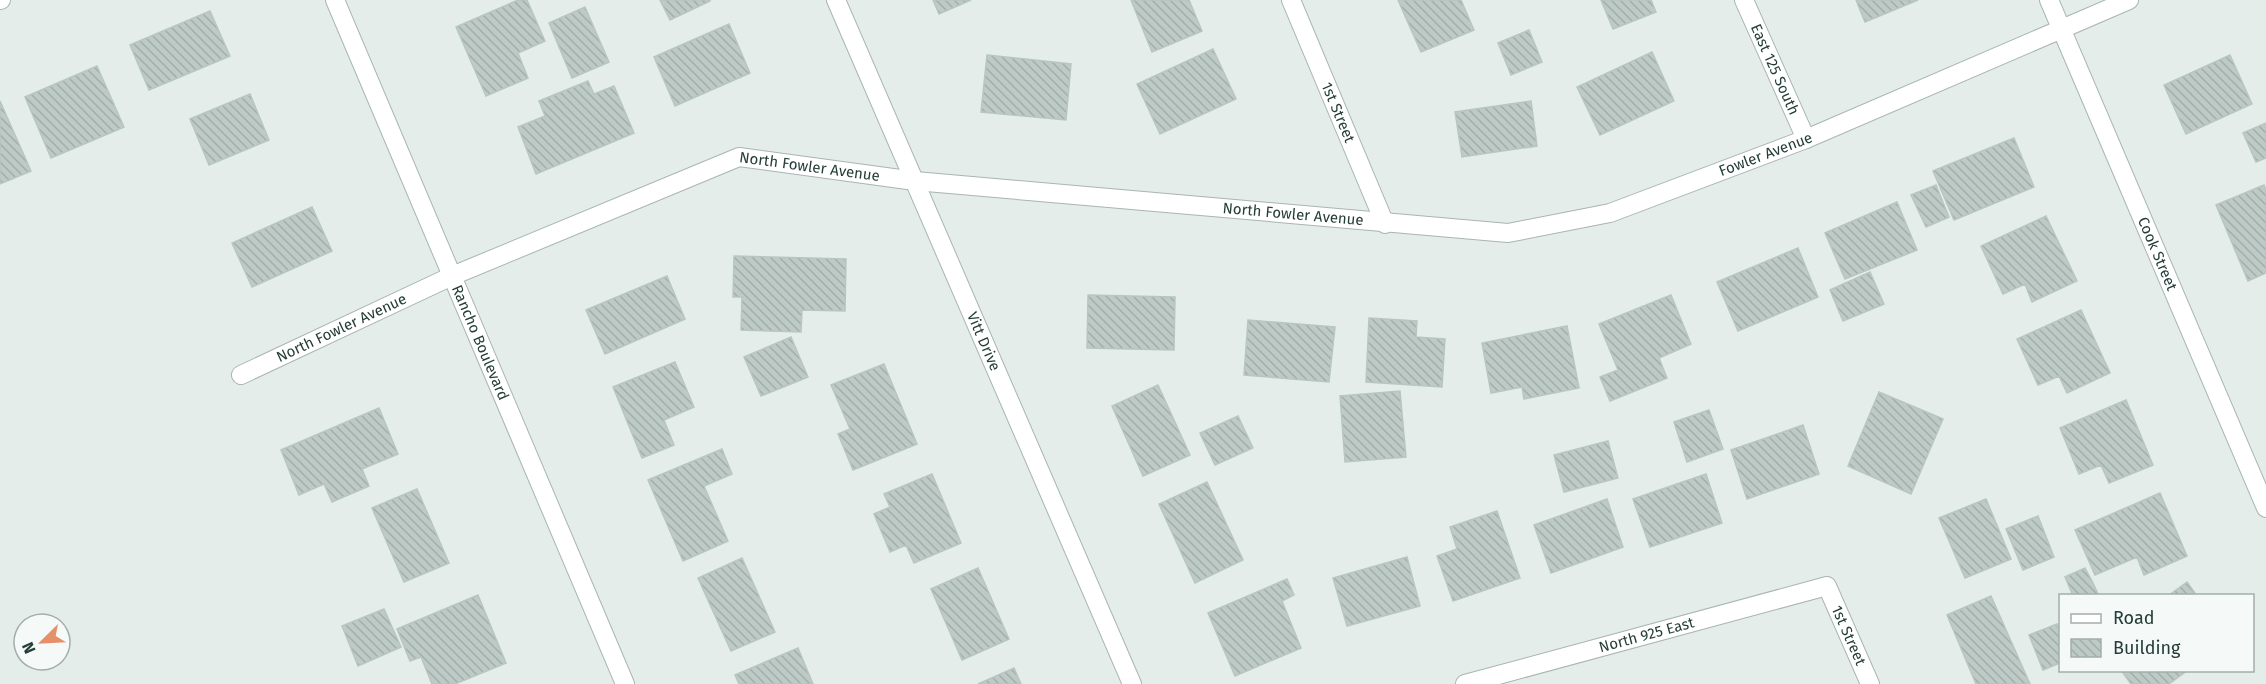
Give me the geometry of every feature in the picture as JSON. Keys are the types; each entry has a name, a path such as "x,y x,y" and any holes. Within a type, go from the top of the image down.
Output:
{"street":[{"name":"Rancho Boulevard","path":"335,0 626,684"},
{"name":"Vitt Drive","path":"836,0 1132,684"},
{"name":"1st Street","path":"1291,0 1385,224"},
{"name":"East 125 South","path":"1744,0 1806,139"},
{"name":"Cook Street","path":"2049,0 2266,508"},
{"name":"Fowler Avenue","path":"1385,224 1508,233 1610,213 1806,139 2129,0"},
{"name":"North Fowler Avenue","path":"241,375 452,276 740,157 915,182 1385,224"},
{"name":"1st Street","path":"1827,586 1870,684"},
{"name":"North 925 East","path":"1465,684 1827,586"}],"building":[{"path":"518,0 527,0 545,41 518,53 528,78 486,96 456,27"},
{"path":"660,0 710,0 710,1 670,20"},
{"path":"933,0 971,0 939,14"},
{"path":"1131,0 1189,0 1202,31 1152,52"},
{"path":"1398,0 1461,0 1474,30 1421,52"},
{"path":"1601,0 1651,0 1656,12 1613,29"},
{"path":"1856,0 1918,0 1865,22"},
{"path":"585,7 609,62 572,78 549,23"},
{"path":"210,11 230,56 149,90 130,45"},
{"path":"729,24 750,73 675,106 654,57"},
{"path":"1529,30 1542,62 1511,75 1498,43"},
{"path":"1213,49 1236,99 1160,134 1137,84"},
{"path":"1652,52 1674,101 1600,135 1577,87"},
{"path":"987,55 1071,64 1066,120 981,112"},
{"path":"2230,55 2252,104 2186,134 2164,85"},
{"path":"97,66 124,127 51,158 25,97"},
{"path":"588,81 594,94 614,86 634,133 536,174 518,127 545,116 539,101"},
{"path":"250,94 269,140 209,165 190,119"},
{"path":"0,101 31,171 0,184"},
{"path":"1531,101 1537,146 1462,157 1455,112"},
{"path":"2266,123 2266,158 2256,162 2243,133"},
{"path":"2014,138 2034,187 1954,220 1933,171"},
{"path":"1936,185 1949,217 1926,227 1911,195"},
{"path":"2264,185 2266,190 2266,273 2248,281 2216,205"},
{"path":"1897,202 1917,250 1845,279 1825,233"},
{"path":"312,207 332,251 252,287 232,243"},
{"path":"2046,216 2077,281 2032,302 2025,284 2003,294 1981,246"},
{"path":"1798,248 1818,297 1738,331 1717,282"},
{"path":"734,256 846,259 845,311 802,310 801,332 741,330 742,297 733,297"},
{"path":"1870,272 1884,304 1843,321 1830,290"},
{"path":"667,276 685,319 605,354 586,310"},
{"path":"1088,295 1175,297 1174,350 1087,348"},
{"path":"1671,295 1691,344 1659,358 1667,378 1610,401 1600,377 1618,370 1599,324"},
{"path":"2081,310 2110,373 2067,393 2059,376 2038,385 2017,339"},
{"path":"1369,318 1417,321 1416,337 1445,339 1442,387 1366,382"},
{"path":"1248,320 1335,327 1329,382 1244,375"},
{"path":"1567,326 1579,388 1524,399 1522,387 1491,393 1482,343"},
{"path":"791,337 808,377 761,396 744,357"},
{"path":"675,362 694,407 664,420 674,445 642,458 613,387"},
{"path":"884,364 917,444 853,470 838,434 850,429 831,385"},
{"path":"1158,385 1190,455 1143,476 1112,406"},
{"path":"1400,391 1406,457 1345,462 1340,396"},
{"path":"1879,392 1943,419 1911,494 1848,466"},
{"path":"2126,400 2153,465 2109,483 2101,465 2079,474 2060,428"},
{"path":"379,408 398,454 362,469 369,486 332,502 324,484 299,495 281,450"},
{"path":"1709,410 1723,449 1687,462 1674,422"},
{"path":"1238,416 1253,448 1215,465 1200,433"},
{"path":"1803,425 1819,474 1747,499 1731,450"},
{"path":"1608,441 1618,478 1564,492 1554,455"},
{"path":"722,449 732,474 704,486 728,541 683,561 648,480"},
{"path":"932,474 961,543 914,563 906,545 890,552 874,514 890,507 884,494"},
{"path":"1706,474 1722,523 1650,547 1633,499"},
{"path":"1207,482 1243,560 1195,583 1159,504"},
{"path":"417,489 449,563 404,582 372,508"},
{"path":"2160,493 2187,556 2144,575 2137,557 2095,575 2075,530"},
{"path":"1607,499 1623,547 1551,573 1534,525"},
{"path":"1986,499 2011,559 1965,578 1939,518"},
{"path":"1497,511 1520,578 1453,601 1437,556 1457,549 1450,527"},
{"path":"2038,516 2054,557 2023,570 2006,529"},
{"path":"1407,557 1420,606 1347,626 1333,578"},
{"path":"742,558 775,632 731,651 698,578"},
{"path":"978,568 1009,639 962,660 931,589"},
{"path":"2085,568 2098,594 2072,594 2065,577"},
{"path":"1287,579 1294,595 1282,601 1301,648 1235,676 1208,613"},
{"path":"2187,582 2196,594 2171,594"},
{"path":"478,595 506,663 455,684 432,684 421,657 410,661 397,629"},
{"path":"1991,596 2030,684 1976,684 1947,615"},
{"path":"384,609 401,647 358,666 342,626"},
{"path":"2057,624 2059,663 2043,670 2029,635"},
{"path":"798,648 813,684 739,684 735,675"},
{"path":"1014,668 1021,684 978,684"},
{"path":"2122,672 2185,672 2169,684 2131,684"}]}
